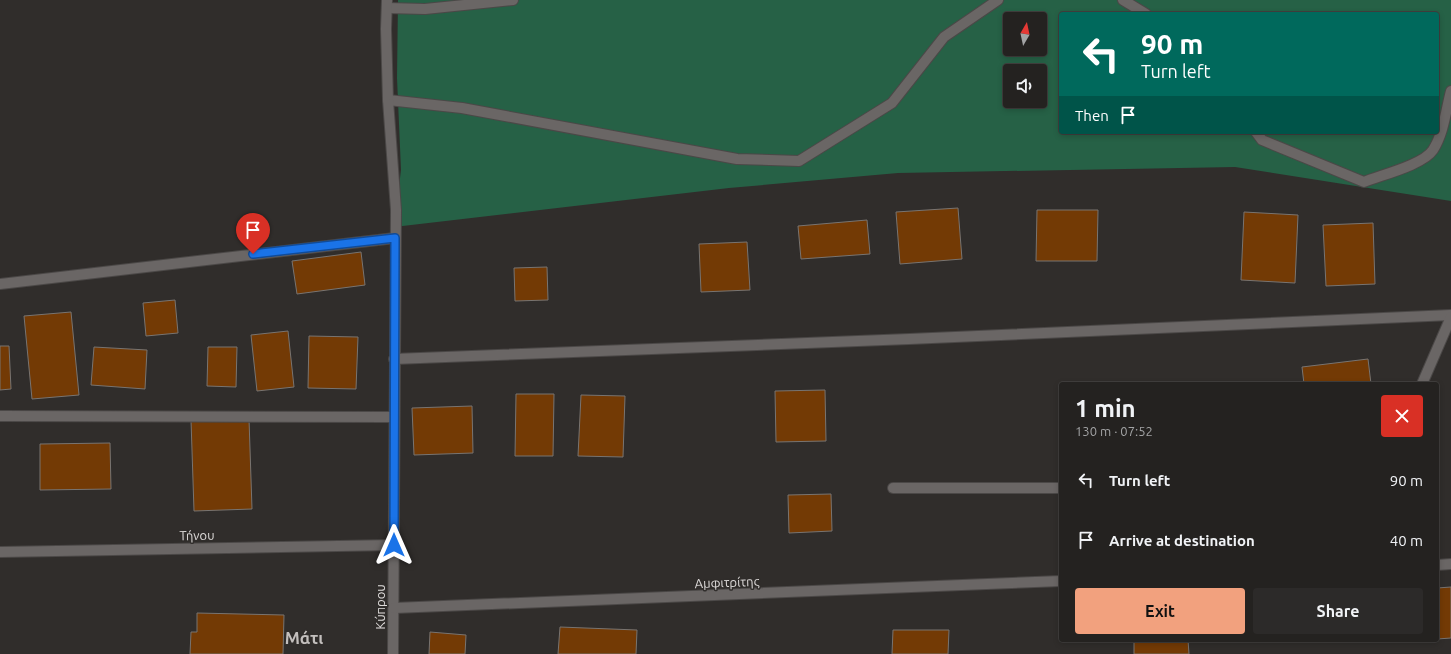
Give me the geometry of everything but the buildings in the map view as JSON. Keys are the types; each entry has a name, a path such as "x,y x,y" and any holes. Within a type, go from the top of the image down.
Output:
{"street":[{"path":"387,4 425,9 513,0"},
{"path":"388,100 462,108 737,159 799,161 892,103 944,37 998,0"},
{"path":"1124,0 1143,12"},
{"name":"Κύπρου","path":"387,4 386,29 388,100 396,210 393,654"},
{"path":"1258,134 1262,140 1364,182 1419,161 1433,150 1442,128 1451,91"},
{"path":"0,284 395,243"},
{"path":"394,359 917,339 1451,316 1423,382"},
{"path":"0,416 394,417"},
{"path":"893,488 1059,488"},
{"name":"Τήνου","path":"0,552 394,545"},
{"path":"1439,565 1451,564"},
{"name":"Αμφιτρίτης","path":"394,608 1059,581"}],"green space":[{"path":"398,0 1451,0 1451,201 1235,167 898,173 729,188 394,227 401,170 397,78"}],"district":[{"name":"Μάτι","path":"304,638"}],"route":[{"path":"253,254 395,238 394,545"}]}
